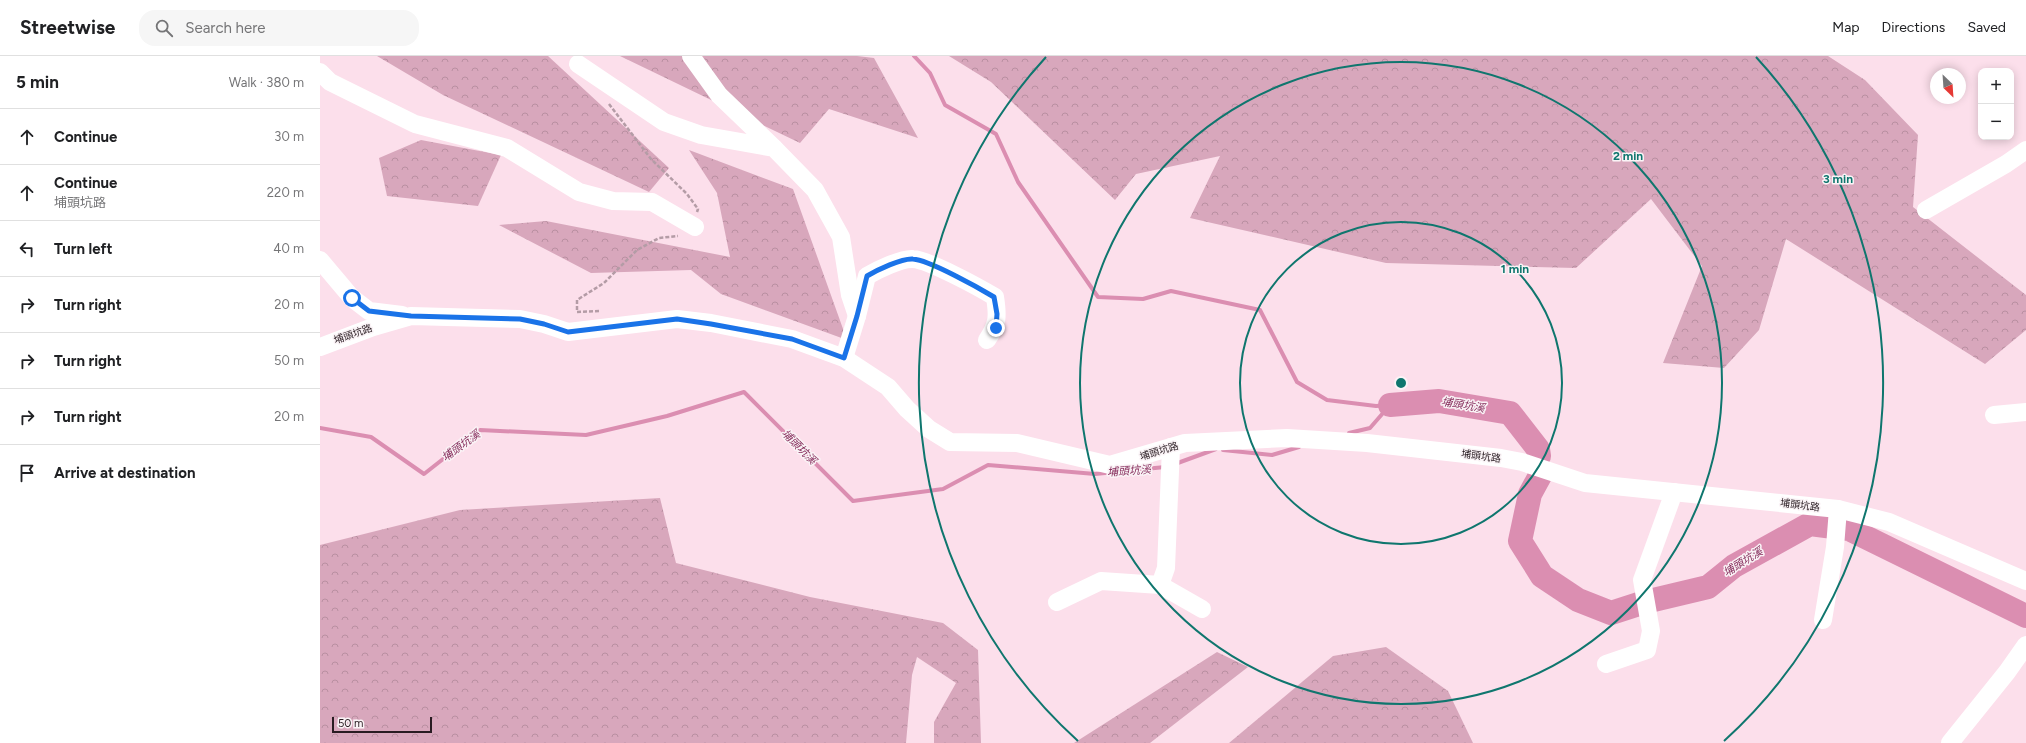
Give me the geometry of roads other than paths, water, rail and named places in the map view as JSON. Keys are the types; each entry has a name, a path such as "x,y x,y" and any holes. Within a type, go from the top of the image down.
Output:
{"street":[{"path":"691,56 719,95 815,190 841,236 850,295 857,316"},
{"path":"578,64 664,122 701,135 774,148"},
{"path":"320,72 330,82 416,124 507,148 579,192 613,201 652,202 695,227"},
{"path":"1926,210 2006,164 2026,150"},
{"path":"844,358 867,276 884,266 913,258 966,282 994,297 997,314 996,328 987,340"},
{"path":"320,260 352,298 369,311 411,316"},
{"name":"埔頭坑路","path":"320,347 373,327 411,316 520,319 544,324 568,332 677,319 792,339 844,358 888,387 907,410 929,428 950,442 1017,443 1110,465 1171,452 1185,443 1287,438 1367,443 1501,458 1522,462 1585,483 1838,509 1888,522 2026,581"},
{"path":"1994,414 2026,412"},
{"path":"1160,585 1166,568 1171,452"},
{"path":"1606,664 1648,650 1651,631 1642,580 1674,492"},
{"path":"1823,620 1835,547 1838,509"},
{"path":"1057,602 1101,580 1160,585 1202,609"},
{"path":"1950,743 2013,664 2026,645"}],"waterway":[{"path":"914,56 930,73 945,105 996,134 1018,182 1098,297 1143,299 1171,291 1260,310 1297,382 1327,400 1376,406 1390,405"},
{"name":"埔頭坑溪","path":"320,428 371,437 424,474 480,430 586,435 667,416 744,392 853,501 943,489 988,465 1095,474 1165,467"},
{"name":"埔頭坑溪","path":"1390,405 1439,401 1510,413 1538,449 1539,456"},
{"name":"埔頭坑溪","path":"1349,433 1370,428 1390,405"},
{"name":"埔頭坑溪","path":"1223,450 1272,455 1299,447"},
{"name":"埔頭坑溪","path":"1175,464 1216,449"},
{"name":"埔頭坑溪","path":"1542,472 1530,494 1520,541 1542,576 1578,600 1611,613 1645,602 1708,587 1734,566 1810,524 1849,529 2026,616"}]}
